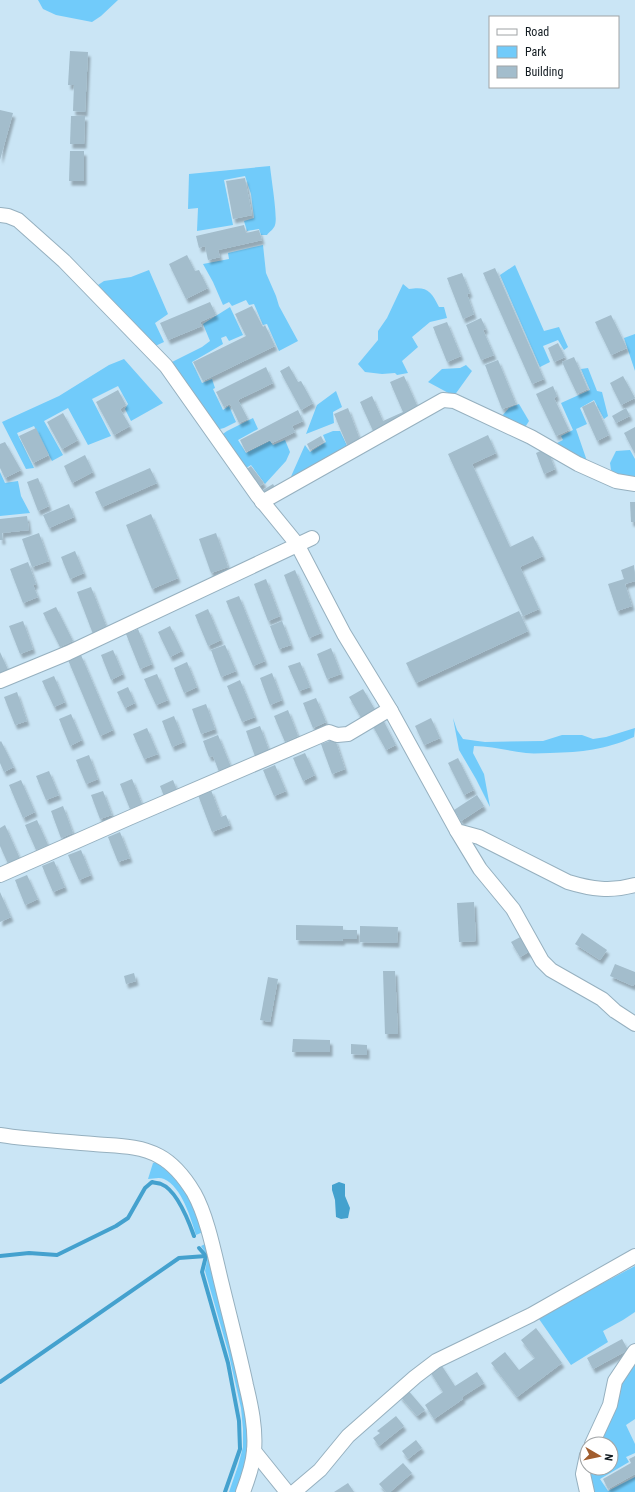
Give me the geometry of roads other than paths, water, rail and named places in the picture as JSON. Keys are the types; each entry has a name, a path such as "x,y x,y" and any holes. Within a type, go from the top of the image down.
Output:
{"street":[{"path":"0,216 8,216 18,220 64,261 166,366 262,502 296,544 344,634 392,711 457,831 480,869 513,909 542,961 551,970 602,999 615,1011 635,1024"},
{"path":"262,502 443,400 454,401 530,437 578,464 616,481 635,484"},
{"path":"0,681 68,653 296,544 312,538"},
{"path":"0,875 330,732 337,735 348,734 385,712 392,711"},
{"path":"457,831 479,837 568,882 584,887 610,890 622,889 635,885"},
{"path":"0,1135 123,1146 145,1150 159,1156 174,1166 184,1178 202,1211 237,1344 251,1408 254,1430 254,1451 251,1469 243,1492"},
{"path":"294,1492 320,1470 348,1436 415,1377 436,1361 531,1315 635,1256"},
{"path":"596,1436 610,1405 615,1381 635,1351"},
{"path":"254,1451 287,1492"},
{"path":"583,1476 587,1492"}],"waterway":[{"path":"0,1256 29,1253 57,1255 116,1226 128,1218 145,1188 152,1182 167,1187 177,1199 182,1207 194,1236"},
{"path":"199,1248 206,1256"},
{"path":"206,1256 202,1272 228,1363 239,1421 240,1449 225,1492"},
{"path":"0,1382 179,1258 206,1256"}]}
